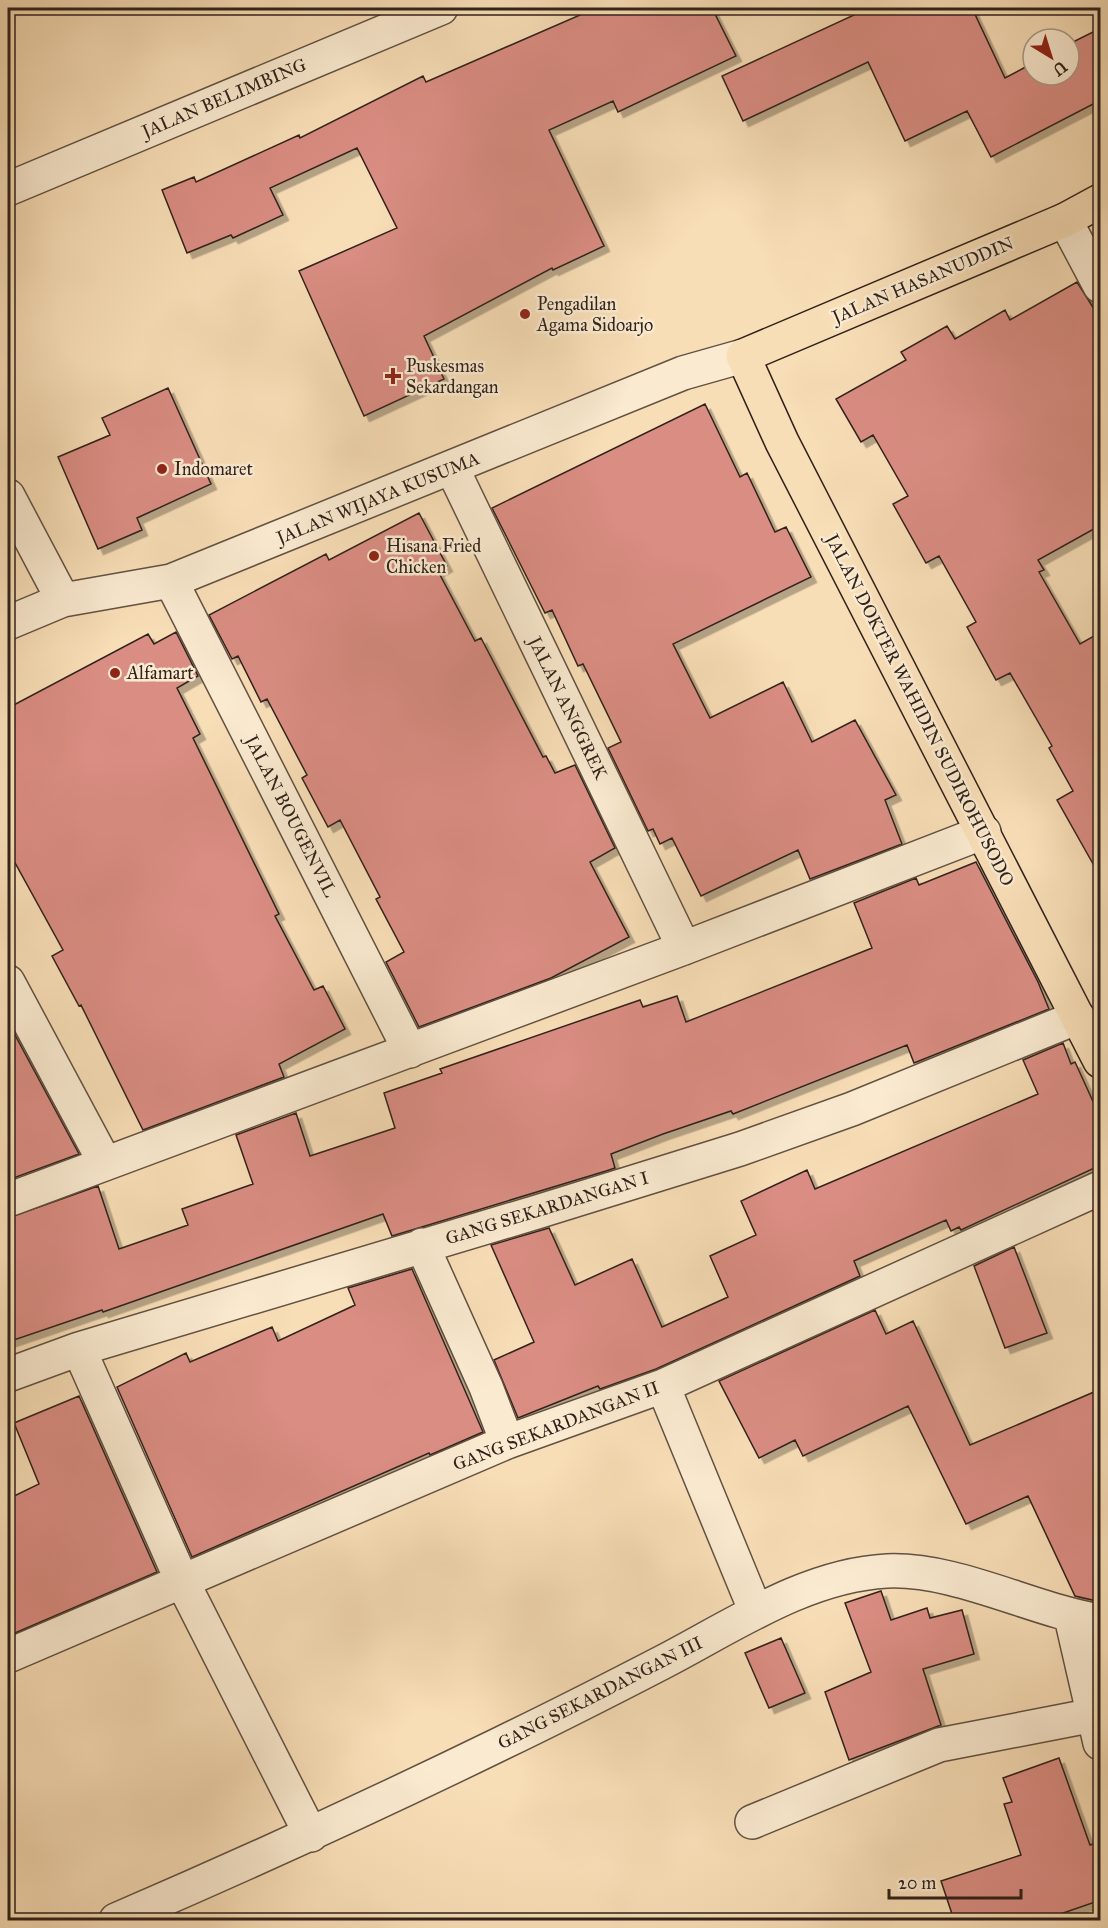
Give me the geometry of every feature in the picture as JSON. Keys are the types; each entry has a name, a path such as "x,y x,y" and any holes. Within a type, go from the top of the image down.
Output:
{"main road":[{"name":"JALAN HASANUDDIN","path":"743,356 1065,220 1101,201"},
{"name":"JALAN DOKTER WAHIDIN SUDIROHUSODO","path":"743,356 782,442 1101,1062"}],"street":[{"name":"JALAN BELIMBING","path":"8,189 441,8"},
{"path":"1065,220 1101,286"},
{"name":"JALAN WIJAYA KUSUMA","path":"8,623 63,600 171,581 683,373 743,356"},
{"name":"JALAN ANGGREK","path":"452,468 684,948"},
{"path":"8,496 63,600"},
{"name":"JALAN BOUGENVIL","path":"171,581 410,1051"},
{"path":"8,1200 684,948 984,832"},
{"path":"8,982 105,1163"},
{"name":"GANG SEKARDANGAN I","path":"8,1375 79,1349 740,1149 852,1109 1078,1017"},
{"name":"GANG SEKARDANGAN II","path":"8,1656 507,1442 663,1386 1101,1188"},
{"path":"422,1245 507,1442"},
{"path":"79,1349 182,1581 311,1835"},
{"path":"663,1386 756,1612"},
{"name":"GANG SEKARDANGAN III","path":"116,1920 311,1835 502,1743 756,1612 840,1577 889,1571 973,1585 1086,1619"},
{"path":"752,1822 939,1745 1097,1729 1086,1619"}],"building":[{"path":"596,8 712,8 736,56 618,112 613,101 549,130 604,246 553,270 552,268 424,336 444,379 364,416 299,271 397,228 357,148 270,188 283,215 233,238 231,235 187,253 162,190 194,177 196,182 299,135 300,138 423,76 426,82"},
{"path":"869,8 972,8 1005,78 1021,69 1021,87 1081,87 1081,38 1101,28 1101,100 991,157 967,111 905,141 868,62 743,121 722,76"},
{"path":"1077,282 1101,320 1101,525 1038,560 1044,570 1039,572 1080,644 1101,632 1101,878 1057,800 1073,791 1049,748 1052,746 1010,673 996,680 967,627 976,622 939,556 926,563 893,504 908,496 873,435 861,442 836,399 906,360 901,352 947,326 955,339 1005,310 1010,320"},
{"path":"168,388 211,484 137,518 142,530 98,549 58,457 110,435 102,418"},
{"path":"705,404 740,477 747,473 775,532 786,527 811,577 673,644 710,718 783,682 812,742 855,720 896,795 885,800 902,844 810,879 798,850 701,896 672,838 660,844 653,829 648,831 608,748 621,742 583,664 578,666 552,610 545,613 492,508"},
{"path":"419,513 447,566 438,571 475,641 481,638 543,757 546,756 555,773 575,765 615,848 590,862 629,937 551,978 419,1027 386,962 404,952 376,899 380,897 340,820 328,827 302,778 307,775 267,699 261,702 238,656 232,659 209,615 326,554 329,560"},
{"path":"176,632 198,676 177,688 200,734 193,738 279,914 275,916 314,990 323,986 345,1029 279,1064 284,1077 143,1130 81,1005 79,1006 52,956 63,950 8,850 8,708 148,634 154,644"},
{"path":"976,862 1038,982 1049,1009 914,1063 907,1045 733,1114 731,1111 663,1134 611,1154 615,1168 606,1171 392,1236 383,1214 103,1312 102,1310 8,1342 8,1218 98,1186 119,1249 188,1225 182,1209 253,1184 236,1135 296,1113 310,1156 395,1128 384,1093 442,1073 440,1069 640,1000 643,1007 677,996 686,1022 872,948 854,903 916,878 919,885"},
{"path":"8,1022 79,1154 8,1180"},
{"path":"1063,1043 1071,1064 1075,1062 1101,1119 1101,1165 961,1230 959,1227 951,1231 946,1220 854,1261 860,1276 656,1369 600,1389 598,1386 518,1418 494,1360 534,1342 491,1245 549,1228 575,1285 632,1259 662,1327 728,1297 710,1256 756,1235 741,1201 807,1170 815,1189 1038,1094 1023,1060"},
{"path":"1014,1247 1047,1333 1005,1348 974,1266"},
{"path":"412,1269 483,1432 430,1455 429,1453 192,1557 117,1387 186,1353 190,1362 272,1327 278,1341 355,1305 348,1288"},
{"path":"875,1310 886,1334 913,1321 970,1445 1101,1389 1101,1602 1075,1596 1028,1496 966,1524 908,1406 803,1456 795,1440 759,1458 719,1381"},
{"path":"79,1396 157,1572 8,1636 8,1499 39,1484 14,1423"},
{"path":"881,1591 891,1620 927,1608 930,1618 962,1610 974,1654 923,1669 941,1725 849,1760 825,1692 871,1672 845,1603"},
{"path":"781,1638 805,1693 769,1708 745,1653"},
{"path":"1059,1758 1090,1845 1101,1841 1101,1900 1043,1920 954,1920 941,1881 1021,1855 1004,1804 1012,1802 1003,1778"}],"place":[{"name":"Pengadilan Agama Sidoarjo","path":"525,314"},
{"name":"Puskesmas Sekardangan","path":"393,376"},
{"name":"Indomaret","path":"162,469"},
{"name":"Hisana Fried Chicken","path":"374,556"},
{"name":"Alfamart","path":"115,673"}]}
